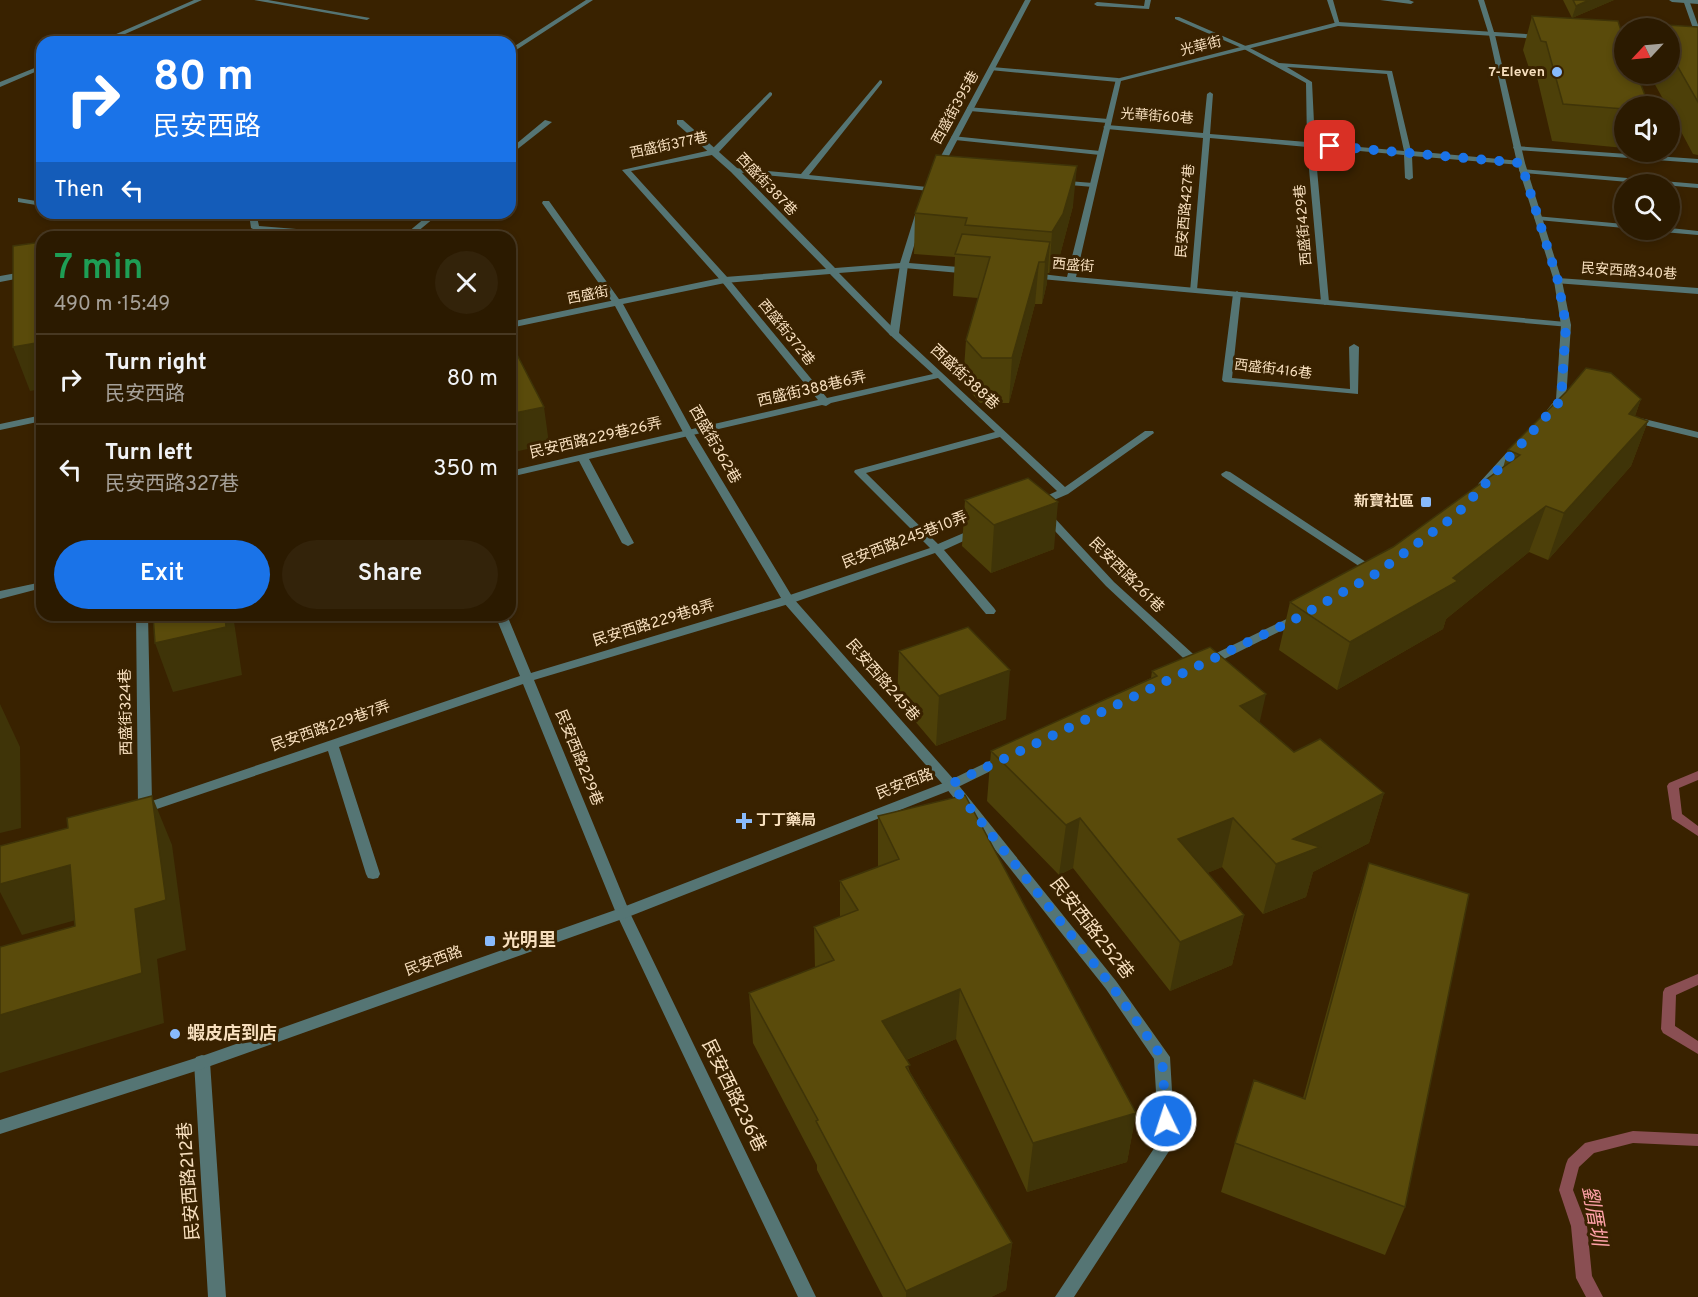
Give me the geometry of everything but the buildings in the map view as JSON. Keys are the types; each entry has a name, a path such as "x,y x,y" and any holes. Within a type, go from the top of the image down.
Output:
{"street":[{"path":"115,36 199,0"},
{"path":"257,0 367,18"},
{"path":"516,48 590,0"},
{"name":"西盛街395巷","path":"924,200 927,189 1028,0"},
{"path":"1097,4 1147,8 1148,0"},
{"path":"1330,0 1338,24"},
{"path":"1383,0 1411,2"},
{"path":"1481,0 1492,35 1522,167 1558,281 1566,325 1567,402 1546,417"},
{"path":"1672,0 1698,2"},
{"path":"1686,1 1698,34"},
{"path":"1177,18 1246,48 1275,65 1390,72 1408,153 1409,178"},
{"name":"光華街","path":"992,69 1118,80 1338,24 1547,37"},
{"name":"西盛街429巷","path":"1275,65 1309,82 1311,145 1325,302"},
{"path":"0,85 36,70"},
{"path":"1071,279 1118,80"},
{"path":"803,177 880,82"},
{"name":"西盛街377巷","path":"725,280 626,170 714,153 770,94"},
{"name":"民安西路427巷","path":"1193,290 1210,94"},
{"name":"光華街60巷","path":"970,109 1408,153 1698,186"},
{"path":"516,148 548,122"},
{"name":"西盛街387巷","path":"680,122 734,170 829,270 894,334"},
{"path":"955,138 1100,153"},
{"path":"1517,148 1698,161"},
{"path":"938,169 950,170"},
{"path":"734,170 927,189"},
{"path":"1045,180 1093,185"},
{"path":"21,200 36,203"},
{"name":"西盛街362巷","path":"546,203 618,304 689,434 788,600"},
{"path":"894,334 904,265 921,211"},
{"path":"1538,218 1614,225"},
{"path":"254,219 255,228 294,231"},
{"path":"414,231 428,219"},
{"path":"1680,231 1698,233"},
{"name":"西盛街","path":"516,324 725,280 904,265 976,271"},
{"path":"0,279 36,273"},
{"name":"西盛街","path":"1023,275 1566,325"},
{"name":"西盛街372巷","path":"725,280 826,403"},
{"name":"民安西路340巷","path":"1558,281 1698,291"},
{"name":"西盛街416巷","path":"1237,294 1227,380 1355,392 1354,347"},
{"name":"西盛街388巷","path":"894,334 1064,492"},
{"name":"西盛街388巷6弄","path":"689,434 940,375"},
{"path":"1617,415 1698,435"},
{"path":"0,426 36,419"},
{"path":"1064,492 1149,433"},
{"name":"民安西路229巷26弄","path":"516,473 689,434"},
{"path":"990,611 937,549 859,472 1001,434"},
{"path":"1471,499 1523,441"},
{"path":"582,458 628,543"},
{"path":"1226,474 1377,573"},
{"name":"民安西路261巷","path":"1064,492 1031,507 1193,669 1309,611"},
{"name":"民安西路245巷10弄","path":"788,600 937,549 986,527"},
{"path":"0,595 36,586"},
{"name":"民安西路229巷8弄","path":"528,678 788,600"},
{"name":"民安西路245巷","path":"788,600 951,784"},
{"name":"西盛街324巷","path":"142,621 145,808"},
{"name":"民安西路229巷","path":"504,621 623,913"},
{"name":"民安西路229巷7弄","path":"123,816 528,678"},
{"path":"332,744 373,874"},
{"name":"民安西路","path":"0,1127 202,1062 623,913 951,784 1016,754"},
{"name":"民安西路252巷","path":"951,784 1111,985 1162,1057 1167,1142 1064,1297"},
{"name":"民安西路236巷","path":"623,913 807,1297"},
{"name":"民安西路212巷","path":"202,1062 217,1297"}],"waterway":[{"name":"劉厝圳","path":"1698,775 1673,786 1676,816 1698,832"},
{"name":"劉厝圳","path":"1698,979 1670,992 1668,1029 1698,1048"},
{"name":"劉厝圳","path":"1595,1297 1584,1278 1579,1226 1566,1190 1573,1164 1590,1148 1633,1137 1698,1140"}],"place":[{"name":"7-Eleven","path":"1557,72"},
{"name":"新寶社區","path":"1426,502"},
{"name":"丁丁藥局","path":"744,821"},
{"name":"光明里","path":"490,941"},
{"name":"蝦皮店到店","path":"175,1034"}],"route":[{"path":"1166,1121 1162,1057 1111,985 951,784 1290,622 1377,573 1456,515 1561,400 1566,325 1558,281 1521,163 1330,146"}]}
